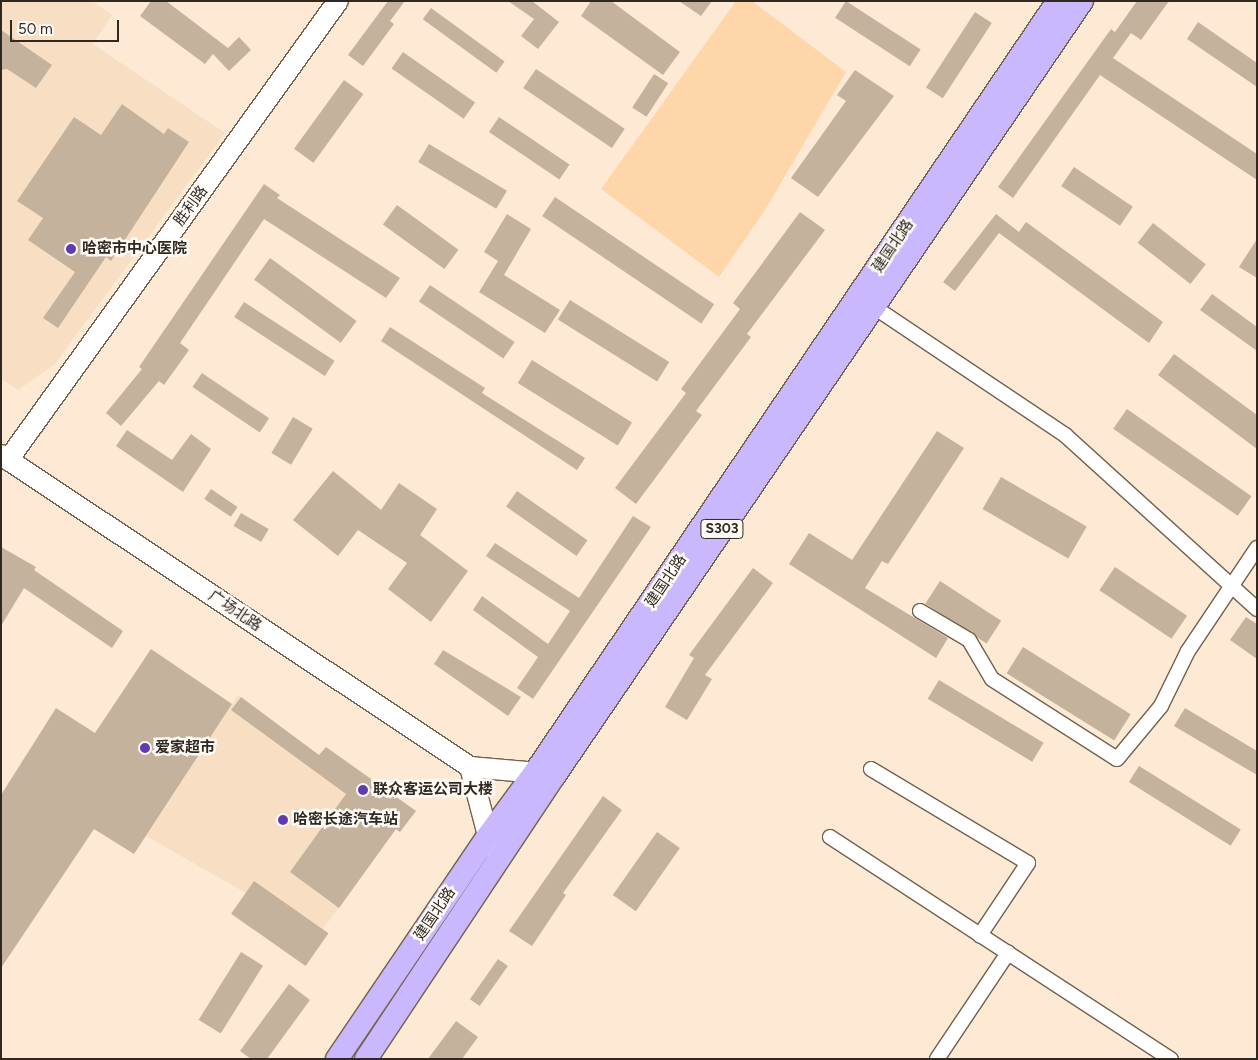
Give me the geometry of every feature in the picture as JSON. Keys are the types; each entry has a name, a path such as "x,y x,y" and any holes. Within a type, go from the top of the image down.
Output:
{"main road":[{"name":"胜利路","path":"4,457 338,1"},
{"name":"建国北路","path":"366,1059 497,864 546,773 1058,1"},
{"name":"建国北路","path":"337,1059 488,836 546,773 874,307 1082,1"},
{"name":"广场北路","path":"4,457 470,767"},
{"path":"497,864 470,767 546,773"}],"street":[{"path":"874,307 1065,435 1257,608"},
{"path":"920,611 968,640 992,679 1117,759 1161,706 1188,651 1257,548"},
{"path":"871,769 1028,863 980,935"},
{"path":"830,838 1171,1059"},
{"path":"937,1059 1008,954"}],"shaded area":[{"name":"哈密市中心医院","path":"1,1 92,1 112,15 93,44 225,133 55,364 18,390 1,379"},
{"path":"736,1 752,1 846,72 765,210 719,277 601,189"},
{"name":"哈密长途汽车站","path":"238,695 319,755 326,747 416,811 400,832 396,829 323,929 254,882 246,893 146,836"}],"building":[{"path":"151,1 166,1 228,48 239,37 251,50 229,71 213,54 205,64 140,16"},
{"path":"388,1 405,1 390,21 394,24 363,66 348,55"},
{"path":"508,1 532,1 559,22 538,49 521,36 534,19"},
{"path":"591,1 611,1 680,52 663,75 581,16"},
{"path":"679,1 712,1 701,16"},
{"path":"846,1 921,49 910,66 835,18"},
{"path":"1137,1 1169,1 1141,40 1131,33 1113,58 1257,154 1257,180 1100,75 1013,198 998,187 1111,29 1115,32"},
{"path":"431,8 505,61 496,73 423,19"},
{"path":"975,12 992,23 943,98 926,87"},
{"path":"1198,22 1257,63 1257,87 1187,39"},
{"path":"1,30 52,65 36,88 7,69 1,70"},
{"path":"403,52 475,102 464,119 392,68"},
{"path":"536,69 625,129 612,148 523,88"},
{"path":"855,70 894,96 818,197 791,178 846,101 837,95"},
{"path":"654,74 668,83 646,117 632,108"},
{"path":"344,80 363,94 313,163 294,149"},
{"path":"122,104 164,134 168,128 189,142 111,261 106,257 58,328 43,318 75,272 28,240 43,218 17,201 74,117 101,135"},
{"path":"499,117 569,165 559,179 489,132"},
{"path":"429,144 507,191 496,209 418,162"},
{"path":"1074,167 1133,207 1120,226 1061,186"},
{"path":"264,184 280,195 277,198 400,278 386,298 264,219 180,343 189,350 164,385 159,381 121,426 106,413 142,369 139,367"},
{"path":"555,197 714,304 701,323 542,216"},
{"path":"397,205 458,250 444,269 383,224"},
{"path":"800,212 825,230 747,334 751,337 696,411 702,415 636,504 615,488 686,393 681,389 740,309 733,303"},
{"path":"507,214 531,229 504,275 560,310 545,333 479,292 498,261 484,252"},
{"path":"996,214 1019,232 1026,222 1163,322 1149,343 999,233 955,291 943,282"},
{"path":"1153,223 1206,264 1190,284 1138,243"},
{"path":"1257,239 1257,278 1239,267"},
{"path":"270,258 357,321 341,343 254,280"},
{"path":"430,285 515,342 503,359 419,302"},
{"path":"1212,294 1257,327 1257,351 1200,310"},
{"path":"570,300 669,362 657,382 558,320"},
{"path":"244,302 335,361 325,376 234,317"},
{"path":"390,327 485,388 482,393 585,458 577,470 381,341"},
{"path":"1174,354 1257,415 1257,449 1158,375"},
{"path":"532,360 632,423 618,445 518,383"},
{"path":"202,373 269,418 260,432 192,387"},
{"path":"1127,409 1252,496 1238,516 1113,429"},
{"path":"293,417 313,429 291,465 271,453"},
{"path":"127,430 172,460 191,434 211,449 183,492 116,446"},
{"path":"937,431 964,448 888,564 882,561 865,588 948,638 936,658 789,564 809,533 852,560"},
{"path":"333,471 381,510 399,483 437,509 420,535 468,571 431,622 388,589 407,563 358,530 338,556 293,520"},
{"path":"1001,477 1087,526 1068,559 982,509"},
{"path":"211,489 238,507 231,517 204,499"},
{"path":"517,491 587,540 577,556 506,507"},
{"path":"241,513 269,529 261,542 233,526"},
{"path":"633,516 651,527 533,699 517,688 538,657 473,610 482,596 548,644 570,611 486,556 495,543 579,598"},
{"path":"1,547 36,567 34,570 123,631 112,648 24,588 1,626"},
{"path":"1115,567 1187,616 1171,639 1099,590"},
{"path":"753,568 773,583 705,675 712,679 687,720 665,707 694,658 689,655"},
{"path":"940,581 1001,621 987,643 925,604"},
{"path":"1246,617 1257,624 1257,659 1230,640"},
{"path":"1023,647 1131,714 1114,741 1007,673"},
{"path":"151,649 232,704 134,854 94,829 1,968 1,795 56,708 95,733"},
{"path":"443,650 521,697 508,716 434,664"},
{"path":"939,680 1044,743 1032,762 928,699"},
{"path":"241,697 319,755 326,747 416,811 400,832 396,829 339,908 290,872 346,794 231,710"},
{"path":"1185,708 1257,751 1257,775 1174,726"},
{"path":"1139,766 1241,830 1231,846 1129,782"},
{"path":"603,796 622,810 563,893 566,895 532,946 509,931"},
{"path":"657,832 680,848 636,911 613,895"},
{"path":"254,881 329,933 306,966 231,914"},
{"path":"241,952 263,966 221,1034 199,1020"},
{"path":"498,959 508,966 480,1006 470,999"},
{"path":"289,984 310,1000 267,1059 251,1059 240,1051"},
{"path":"456,1021 478,1037 462,1059 428,1059"}],"place":[{"name":"哈密市中心医院","path":"71,249"},
{"name":"爱家超市","path":"145,748"},
{"name":"联众客运公司大楼","path":"363,790"},
{"name":"哈密长途汽车站","path":"283,820"}]}
